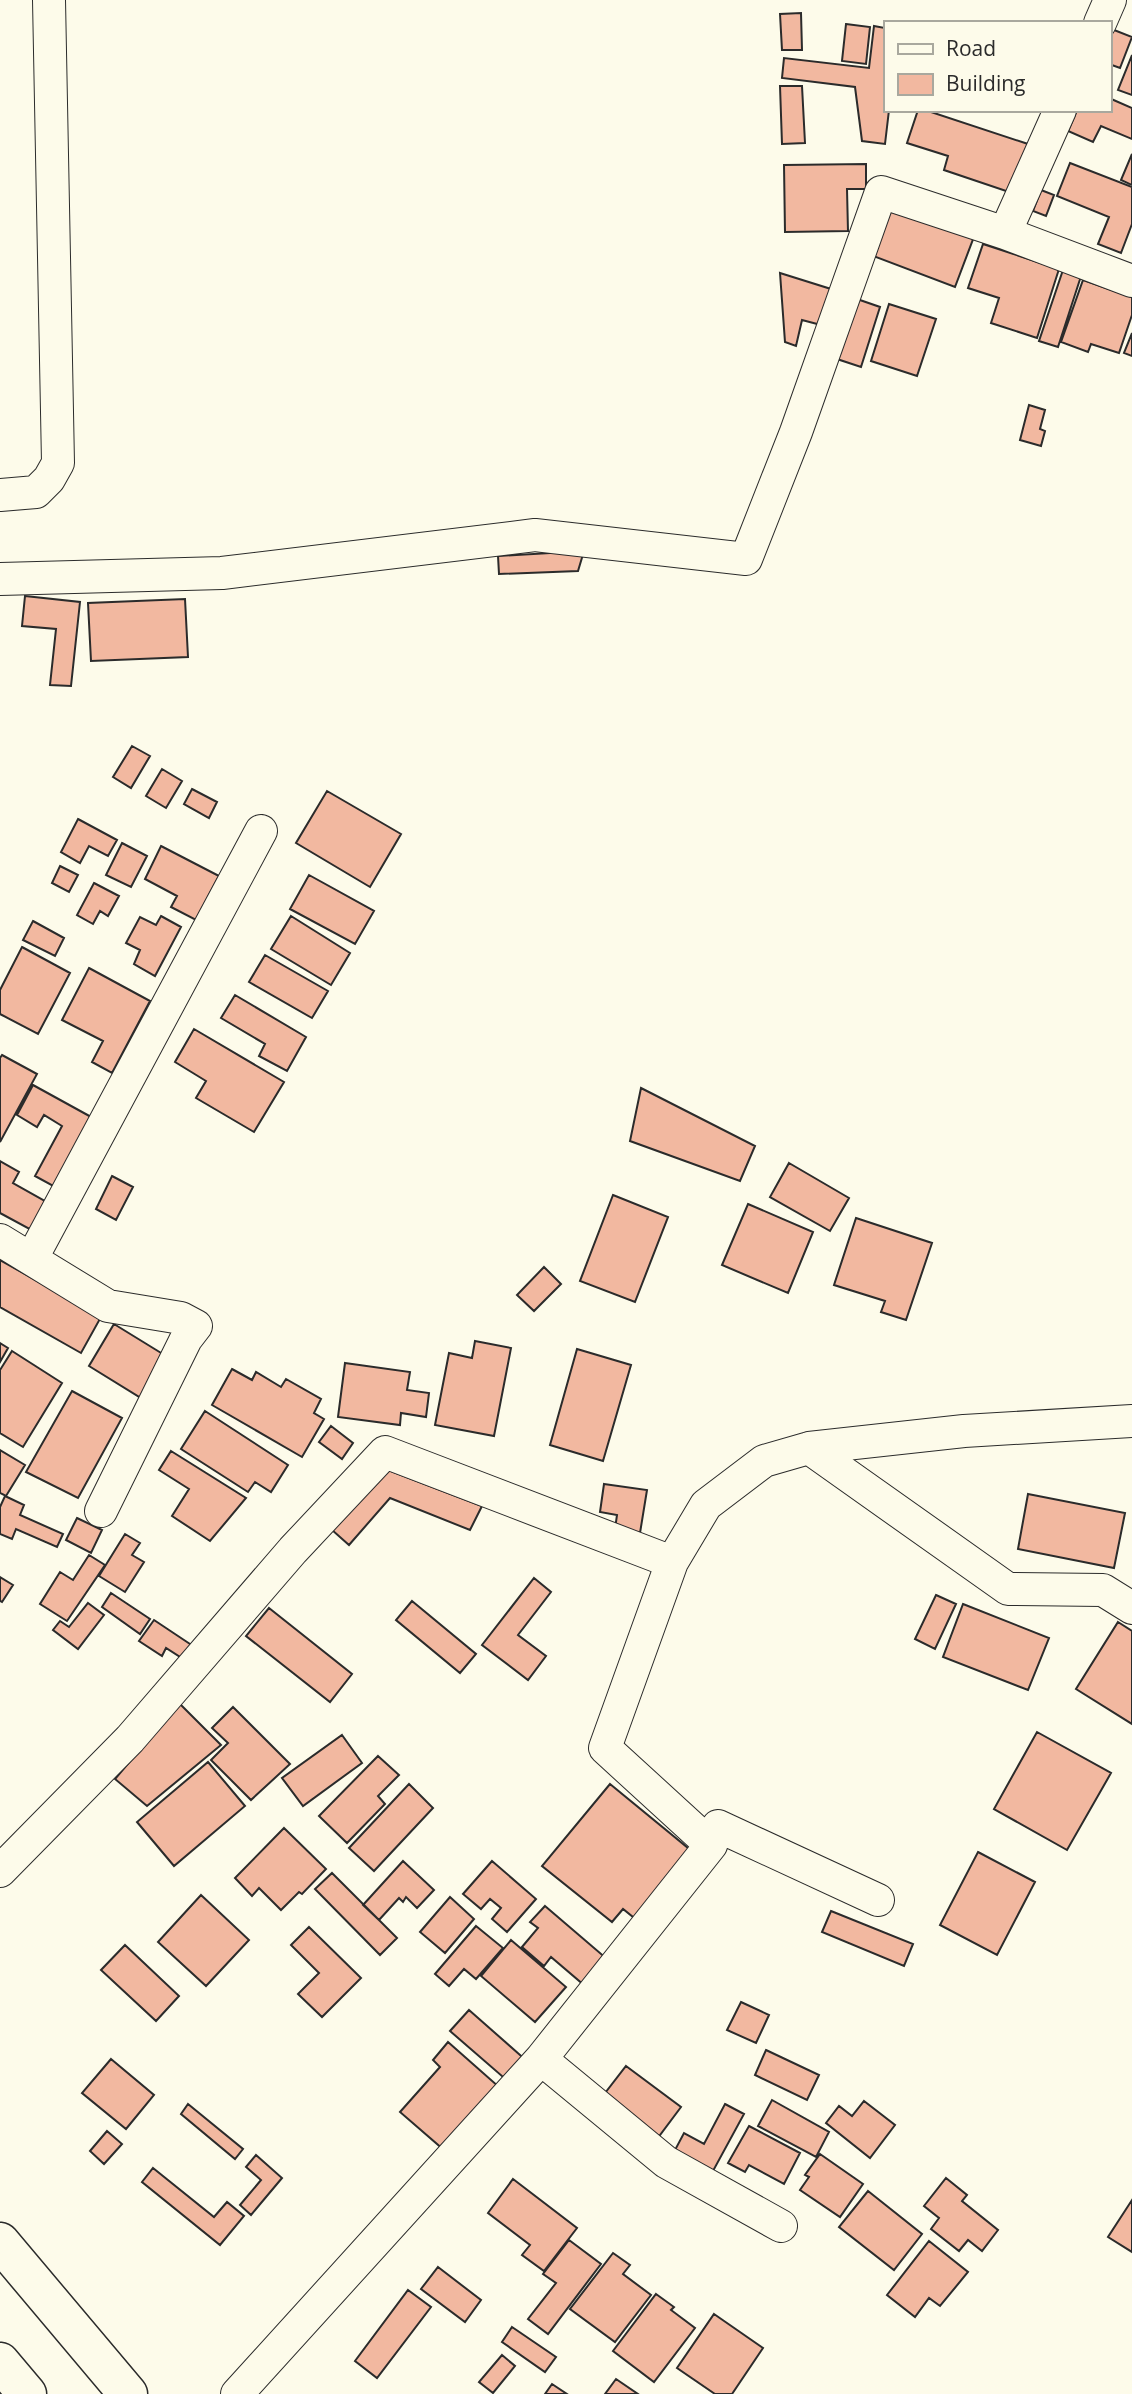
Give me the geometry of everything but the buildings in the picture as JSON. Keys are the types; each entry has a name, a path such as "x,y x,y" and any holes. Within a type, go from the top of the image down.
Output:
{"main road":[{"path":"0,2242 128,2394"},
{"path":"0,2362 27,2394"}],"street":[{"path":"0,495 36,492 49,479 58,463 49,0"},
{"path":"1101,21 1110,0"},
{"path":"1005,233 1059,112"},
{"path":"0,579 222,573 535,535 746,559 796,432 881,192 1005,233 1132,282"},
{"path":"32,1258 261,831"},
{"path":"0,1240 108,1306 181,1318 195,1326 186,1339 101,1511"},
{"path":"711,1845 605,1748 672,1562 706,1504 764,1461 809,1448 964,1431 1132,1419"},
{"path":"809,1448 1008,1589 1103,1590 1132,1608"},
{"path":"0,1871 131,1739 293,1550 385,1452 672,1562"},
{"path":"237,2394 541,2059 711,1845 718,1826 878,1900"},
{"path":"541,2059 666,2162 780,2226"}]}
